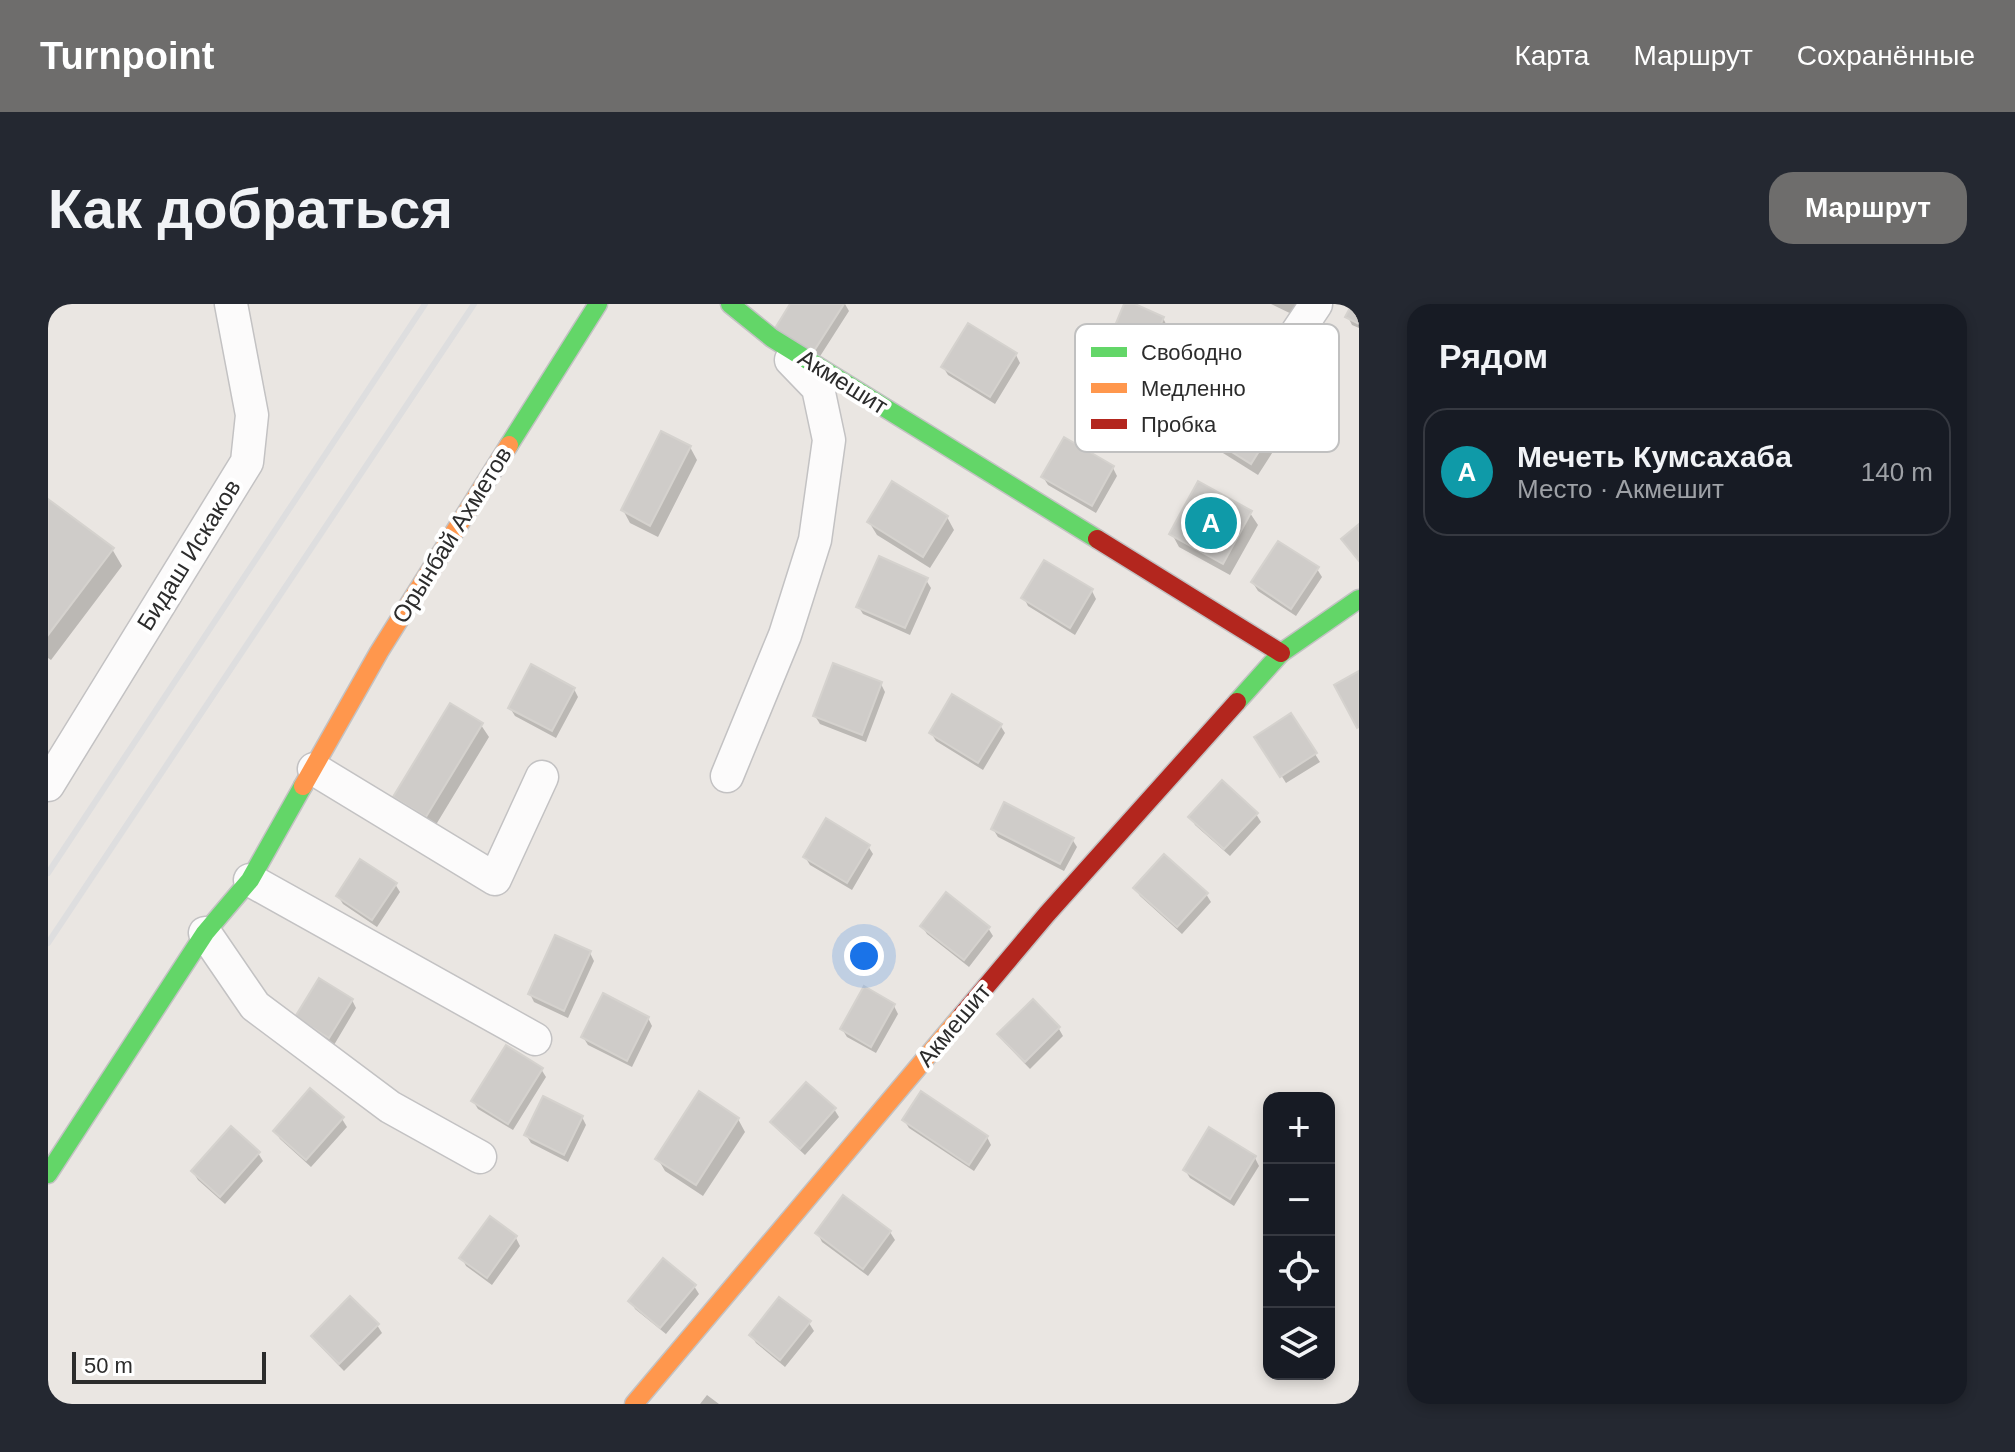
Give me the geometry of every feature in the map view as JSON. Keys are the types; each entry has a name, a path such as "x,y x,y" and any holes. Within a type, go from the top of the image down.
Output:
{"street":[{"name":"Бидаш Искаков","path":"48,785 247,462 252,415 231,304"},
{"name":"Орынбай Ахметов","path":"48,1174 205,933 250,880 379,652 598,304"},
{"name":"Акмешит","path":"730,304 772,338 1281,653"},
{"path":"1303,324 1316,304"},
{"name":"Акмешит","path":"727,776 785,635 815,540 829,440 818,388 772,338"},
{"name":"Акмешит","path":"634,1404 1047,914 1281,653 1359,599"},
{"path":"314,769 495,879 542,777"},
{"path":"250,880 535,1039"},
{"path":"205,933 255,1006 390,1107 480,1157"}],"building":[{"path":"790,304 844,304 812,354 774,330"},
{"path":"1124,304 1135,304 1164,317 1161,324 1116,324"},
{"path":"1352,304 1359,304 1359,324 1345,317"},
{"path":"968,323 1017,353 990,397 941,367"},
{"path":"661,431 691,446 650,526 621,510"},
{"path":"1064,437 1075,443 1075,452 1090,452 1114,466 1092,506 1041,477"},
{"path":"1232,452 1258,452 1251,464"},
{"path":"892,481 948,516 923,557 867,522"},
{"path":"1198,481 1252,511 1223,564 1169,534"},
{"path":"48,499 114,548 48,635"},
{"path":"1359,524 1359,561 1341,539"},
{"path":"1278,541 1319,567 1291,609 1251,582"},
{"path":"879,556 928,578 905,628 856,607"},
{"path":"1044,560 1093,589 1070,628 1021,598"},
{"path":"833,663 882,682 862,735 813,716"},
{"path":"531,664 575,688 552,731 508,708"},
{"path":"1359,671 1359,727 1357,728 1334,685"},
{"path":"952,694 1002,724 978,763 929,733"},
{"path":"450,703 483,723 426,817 393,797"},
{"path":"1291,713 1317,753 1280,777 1254,737"},
{"path":"1222,780 1258,813 1224,849 1188,817"},
{"path":"1004,802 1074,838 1060,864 991,829"},
{"path":"826,818 870,845 847,883 803,857"},
{"path":"1164,854 1208,893 1177,927 1133,888"},
{"path":"360,859 397,883 372,920 336,896"},
{"path":"946,892 990,927 964,960 920,926"},
{"path":"555,935 591,951 564,1011 528,994"},
{"path":"319,978 353,999 329,1038 295,1017"},
{"path":"864,986 895,1004 871,1047 840,1029"},
{"path":"603,993 649,1017 627,1061 581,1037"},
{"path":"1033,999 1060,1027 1025,1062 997,1034"},
{"path":"506,1045 543,1068 508,1124 471,1101"},
{"path":"806,1082 836,1108 800,1149 770,1122"},
{"path":"310,1088 344,1117 306,1160 273,1131"},
{"path":"699,1091 739,1118 696,1185 655,1159"},
{"path":"921,1091 988,1136 969,1165 902,1120"},
{"path":"543,1096 583,1116 564,1155 524,1135"},
{"path":"231,1126 260,1152 220,1197 191,1171"},
{"path":"1209,1127 1256,1156 1230,1199 1183,1170"},
{"path":"843,1195 891,1231 863,1269 815,1233"},
{"path":"490,1216 517,1236 487,1278 459,1258"},
{"path":"663,1258 696,1285 660,1328 628,1301"},
{"path":"350,1296 379,1324 339,1364 311,1336"},
{"path":"779,1297 811,1321 780,1360 749,1335"}],"railway":[{"path":"48,873 425,304"},
{"path":"48,943 474,304"}],"traffic: fast":[{"path":"509,445 598,304"},
{"path":"730,304 772,338 1097,539"},
{"path":"1237,702 1281,653 1359,599"},
{"path":"48,1174 205,933 250,880 303,786"}],"traffic: slow":[{"path":"303,786 379,652 509,445"},
{"path":"634,1404 962,1015"}],"traffic: jam":[{"path":"1097,539 1281,653"},
{"path":"962,1015 1047,914 1237,702"}],"place":[{"name":"Мечеть Кумсахаба","path":"1211,523"}]}
